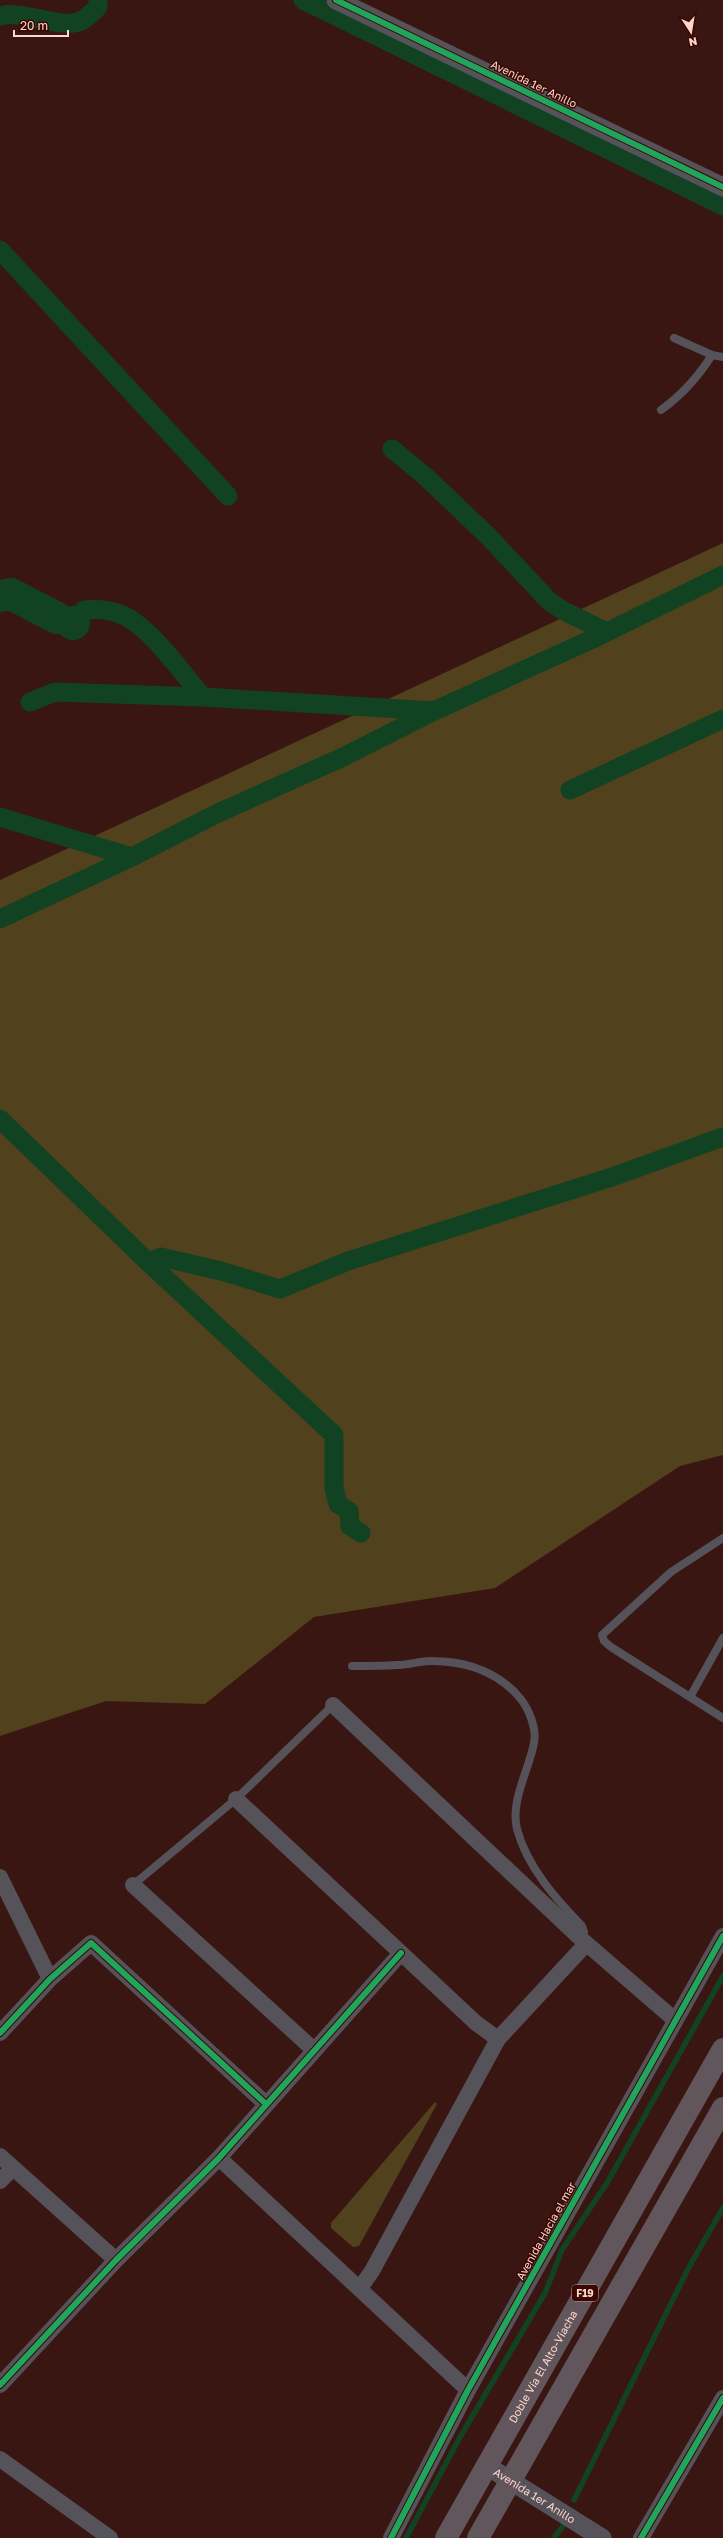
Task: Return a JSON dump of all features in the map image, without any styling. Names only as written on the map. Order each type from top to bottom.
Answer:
[{"type":"highway","name":"Doble Vía El Alto-Viacha","points":[[446,2538],[723,2049]]},
{"type":"highway","name":"F19","points":[[478,2538],[723,2108]]},
{"type":"street","name":"Avenida 1er Anillo","points":[[336,0],[723,186]]},
{"type":"street","points":[[333,1705],[583,1941],[675,2020]]},
{"type":"street","points":[[236,1799],[476,2023],[498,2039]]},
{"type":"street","points":[[0,1877],[50,1979]]},
{"type":"street","points":[[133,1885],[314,2050]]},
{"type":"street","name":"Avenida Hacia el mar","points":[[390,2538],[468,2390],[723,1936]]},
{"type":"street","points":[[360,2288],[376,2264],[498,2039],[583,1941]]},
{"type":"street","points":[[0,2033],[50,1979],[91,1943],[266,2104]]},
{"type":"street","points":[[0,2385],[116,2260],[218,2158],[401,1953]]},
{"type":"street","points":[[0,2156],[116,2260]]},
{"type":"street","points":[[218,2158],[360,2288],[468,2390]]},
{"type":"street","points":[[0,2182],[13,2168]]},
{"type":"street","points":[[641,2538],[723,2398]]},
{"type":"street","points":[[0,2459],[110,2538]]},
{"type":"street","name":"Avenida 1er Anillo","points":[[487,2466],[602,2538]]},
{"type":"lane","points":[[674,338],[712,355],[723,357]]},
{"type":"lane","points":[[661,410],[677,399],[700,374],[712,355]]},
{"type":"lane","points":[[723,1538],[671,1572],[602,1635],[604,1641],[611,1647],[723,1718]]},
{"type":"lane","points":[[690,1697],[723,1638]]},
{"type":"lane","points":[[352,1666],[399,1665],[429,1661],[459,1662],[493,1674],[518,1696],[526,1706],[532,1722],[535,1741],[516,1805],[517,1828],[526,1851],[542,1880],[582,1926],[584,1932],[583,1941]]},
{"type":"lane","points":[[133,1885],[236,1799],[333,1705]]},
{"type":"shaded area","points":[[723,543],[723,1455],[680,1466],[495,1588],[314,1617],[205,1704],[106,1701],[0,1736],[0,880]]},
{"type":"shaded area","points":[[73,606],[85,611],[90,623],[85,635],[73,640],[61,635],[56,623],[61,611]]},
{"type":"shaded area","points":[[435,2102],[437,2104],[359,2246],[353,2247],[331,2228],[331,2223]]},
{"type":"waterway","points":[[0,16],[19,15],[52,22],[73,23],[81,21],[92,13],[98,7],[98,0]]},
{"type":"waterway","points":[[303,0],[723,206]]},
{"type":"waterway","points":[[0,250],[228,496]]},
{"type":"waterway","points":[[392,449],[425,476],[489,537],[549,601],[562,610],[607,632]]},
{"type":"waterway","points":[[84,610],[106,610],[131,619],[153,639],[203,697],[434,711],[599,636],[723,575]]},
{"type":"waterway","points":[[0,596],[11,594],[57,618]]},
{"type":"waterway","points":[[30,702],[55,692],[203,697]]},
{"type":"waterway","points":[[0,919],[132,857],[216,814],[343,757],[434,711]]},
{"type":"waterway","points":[[570,790],[723,719]]},
{"type":"waterway","points":[[0,817],[132,857]]},
{"type":"waterway","points":[[0,1119],[148,1262],[334,1435],[334,1488],[338,1504],[349,1511],[350,1526],[361,1533]]},
{"type":"waterway","points":[[148,1262],[161,1257],[221,1271],[280,1289],[348,1261],[612,1177],[723,1137]]},
{"type":"waterway","points":[[406,2538],[459,2439],[545,2293],[562,2250],[607,2183],[723,1976]]},
{"type":"waterway","points":[[574,2500],[689,2267],[723,2208]]},
{"type":"waterway","points":[[554,2538],[566,2522]]},
{"type":"cycle path","points":[[336,0],[723,187]]},
{"type":"cycle path","points":[[391,2538],[468,2390],[723,1936]]},
{"type":"cycle path","points":[[0,2033],[50,1979],[91,1943],[266,2104]]},
{"type":"cycle path","points":[[0,2385],[116,2260],[219,2158],[401,1953]]},
{"type":"cycle path","points":[[641,2538],[723,2398]]}]
